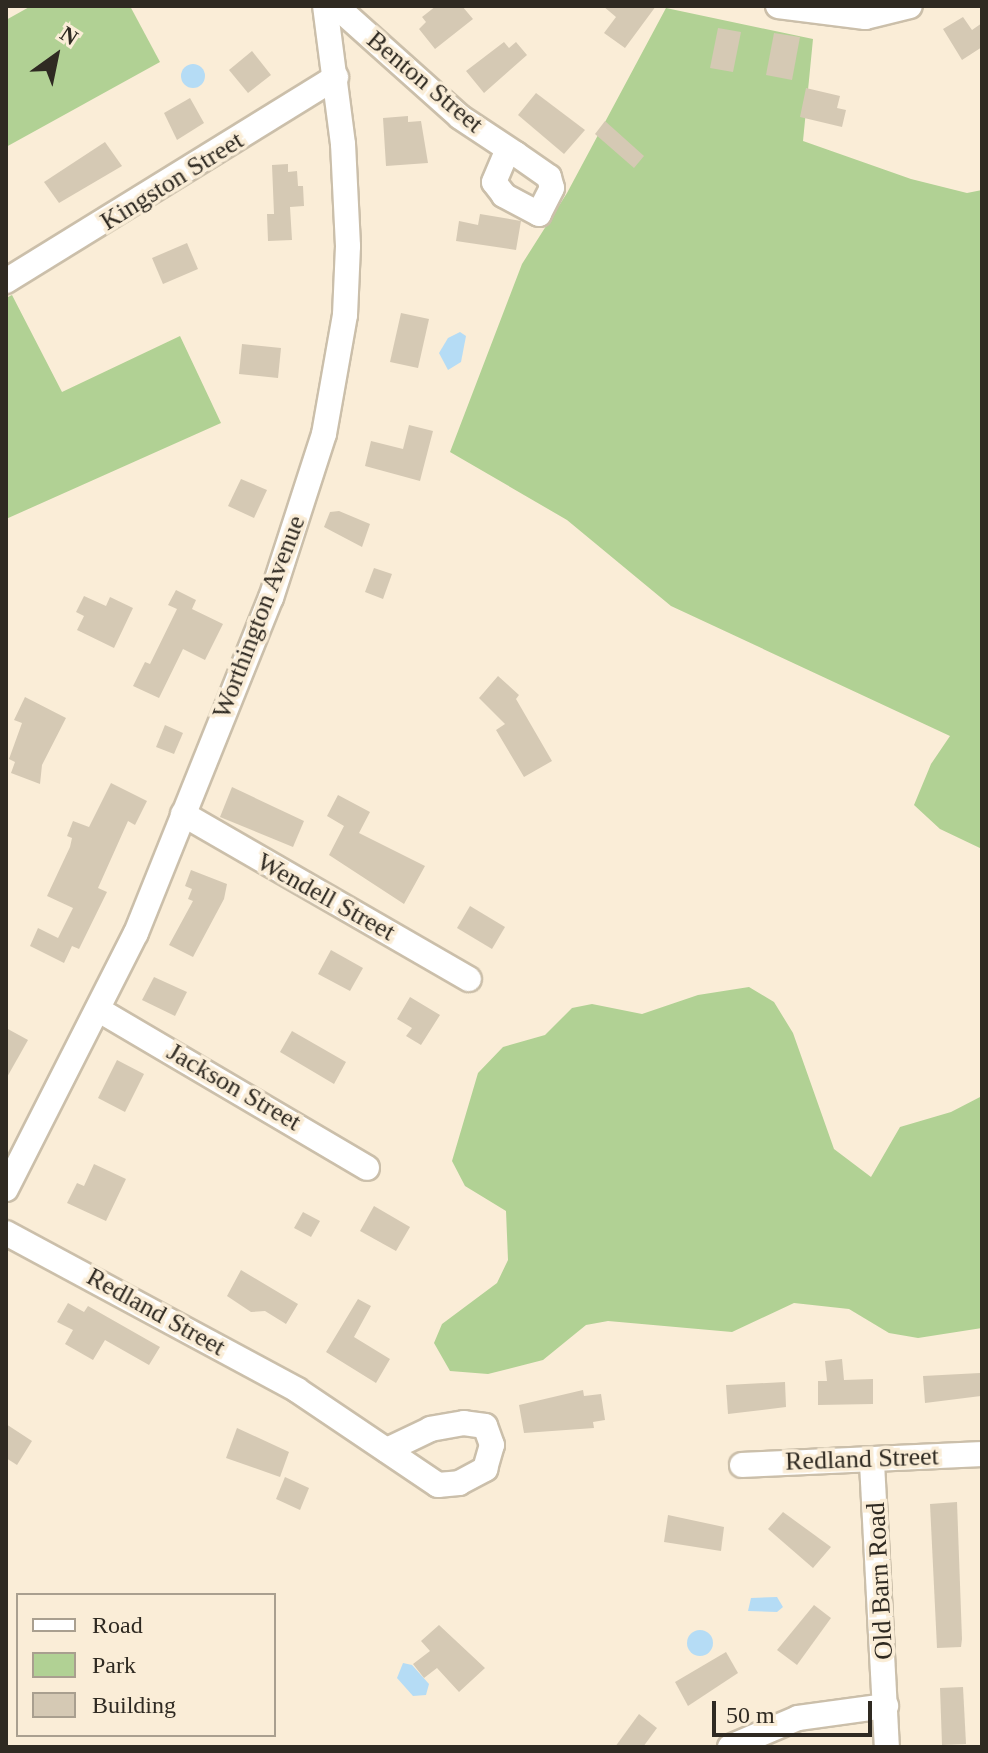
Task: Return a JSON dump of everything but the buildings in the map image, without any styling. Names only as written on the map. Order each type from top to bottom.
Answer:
[{"type":"street","name":"Worthington Avenue","points":[[6,1189],[99,1010],[183,814],[271,598],[331,407],[345,315],[348,257],[336,77],[325,6]]},
{"type":"street","name":"Benton Street","points":[[336,6],[460,117],[516,154]]},
{"type":"street","points":[[778,6],[865,17],[910,6]]},
{"type":"street","name":"Kingston Street","points":[[6,281],[336,77]]},
{"type":"street","name":"Wendell Street","points":[[183,814],[469,979]]},
{"type":"street","name":"Jackson Street","points":[[99,1010],[367,1168]]},
{"type":"street","name":"Redland Street","points":[[6,1233],[304,1394],[387,1450]]},
{"type":"street","name":"Redland Street","points":[[742,1465],[872,1463],[982,1454]]},
{"type":"street","name":"Old Barn Road","points":[[872,1463],[887,1747]]},
{"type":"street","points":[[730,1747],[798,1718],[886,1706]]},
{"type":"green space","points":[[31,6],[130,6],[160,62],[6,147],[6,20]]},
{"type":"green space","points":[[666,8],[813,39],[803,141],[911,179],[967,193],[982,190],[982,849],[940,829],[914,805],[931,764],[950,736],[671,606],[567,520],[450,452],[522,264],[567,193]]},
{"type":"green space","points":[[12,295],[62,392],[180,336],[221,423],[6,519],[6,298]]},
{"type":"green space","points":[[749,987],[774,1002],[793,1033],[834,1149],[871,1177],[900,1127],[951,1112],[982,1096],[982,1328],[918,1338],[889,1333],[849,1309],[794,1303],[732,1332],[608,1321],[586,1325],[543,1360],[488,1374],[450,1371],[434,1343],[442,1324],[497,1283],[508,1260],[506,1211],[465,1186],[452,1161],[478,1073],[503,1047],[545,1035],[572,1008],[592,1004],[642,1014],[698,995]]},
{"type":"water","points":[[193,64],[201,68],[205,76],[201,84],[193,88],[185,84],[181,76],[185,68]]},
{"type":"water","points":[[460,332],[466,336],[461,362],[448,370],[439,353],[448,338]]},
{"type":"water","points":[[777,1597],[783,1607],[777,1612],[748,1611],[751,1598]]},
{"type":"water","points":[[700,1630],[709,1634],[713,1643],[709,1652],[700,1656],[691,1652],[687,1643],[691,1634]]},
{"type":"water","points":[[403,1663],[412,1665],[429,1684],[426,1695],[413,1696],[397,1678]]}]
